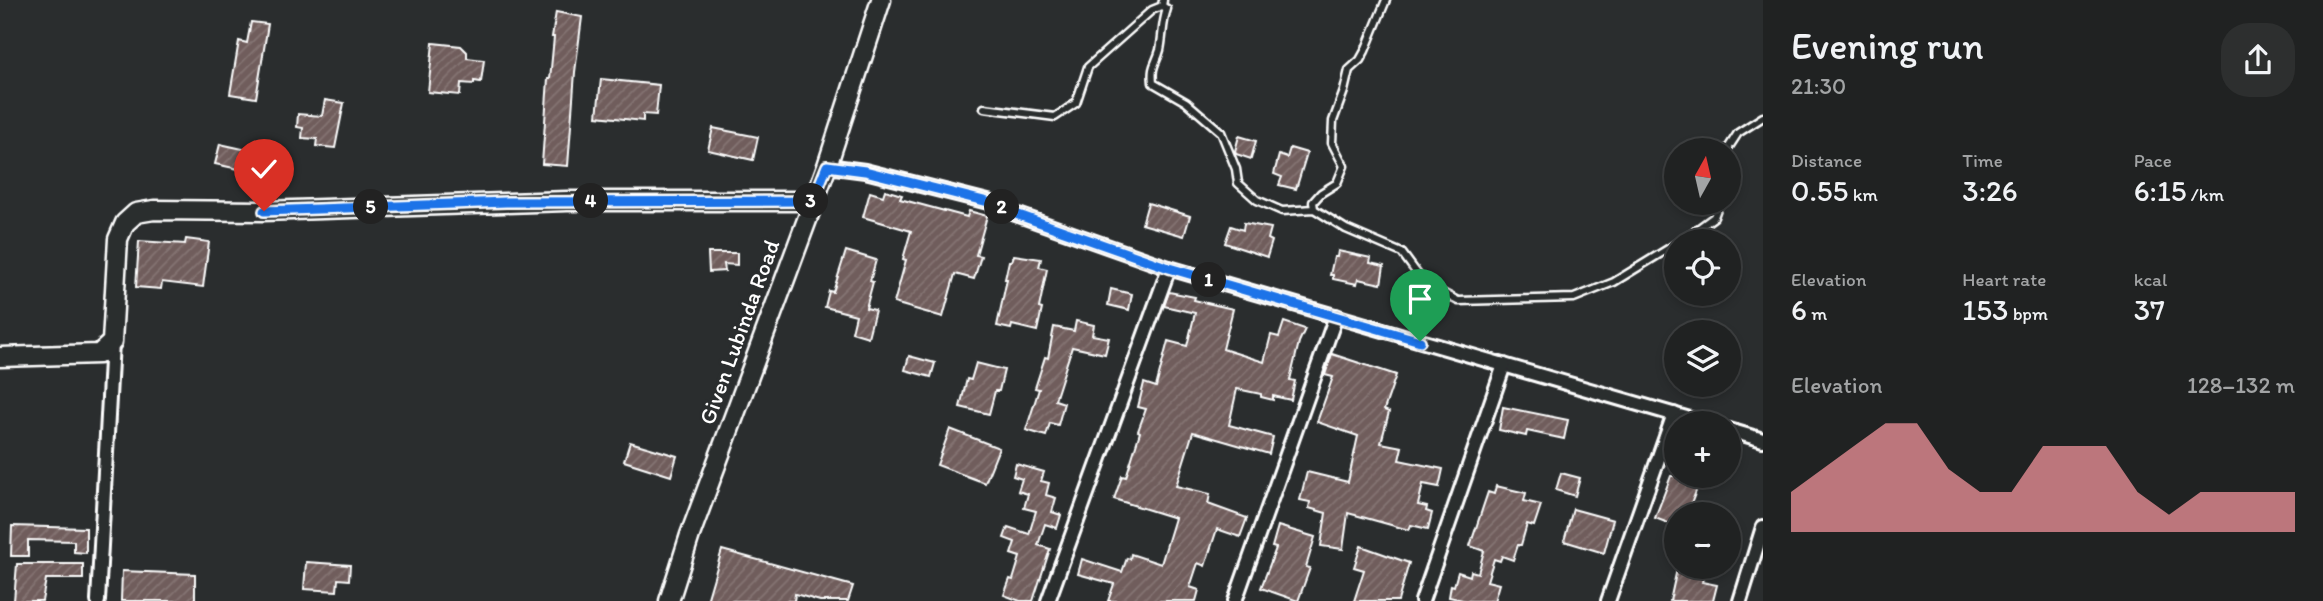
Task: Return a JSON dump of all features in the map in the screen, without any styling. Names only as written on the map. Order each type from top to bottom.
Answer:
[{"type":"street","name":"Given Lubinda Road","points":[[668,601],[827,166],[881,0]]},
{"type":"street","points":[[827,166],[865,171],[996,204],[1010,212],[1169,268],[1664,411]]},
{"type":"street","points":[[98,601],[107,354],[118,239],[125,223],[136,214],[154,210],[276,211],[567,201],[813,201]]},
{"type":"street","points":[[1048,601],[1169,268]]},
{"type":"street","points":[[1235,601],[1336,316]]},
{"type":"street","points":[[0,358],[107,354]]},
{"type":"street","points":[[1422,601],[1504,365]]},
{"type":"street","points":[[1741,434],[1763,440]]},
{"type":"street","points":[[1608,601],[1664,442]]},
{"type":"street","points":[[1740,601],[1763,527]]},
{"type":"lane","points":[[1314,209],[1313,202],[1337,183],[1343,166],[1332,143],[1335,113],[1349,70],[1365,51],[1386,0]]},
{"type":"lane","points":[[984,108],[1055,117],[1076,103],[1088,67],[1162,3],[1167,9],[1158,54],[1152,68],[1153,83],[1186,102],[1221,132],[1236,169],[1238,183],[1256,200],[1282,212],[1314,209],[1346,229],[1402,253],[1424,283],[1458,301],[1574,298],[1614,282],[1664,252]]},
{"type":"lane","points":[[1735,138],[1763,117]]},
{"type":"lane","points":[[1697,229],[1715,215]]},
{"type":"building","points":[[556,12],[582,17],[568,166],[542,164]]},
{"type":"building","points":[[251,22],[268,24],[256,98],[230,94],[239,41],[247,43]]},
{"type":"building","points":[[433,43],[461,46],[467,52],[467,58],[484,60],[481,82],[461,83],[460,95],[428,92]]},
{"type":"building","points":[[601,79],[659,85],[656,115],[643,114],[643,121],[597,116]]},
{"type":"building","points":[[325,100],[344,103],[335,148],[316,146],[317,139],[302,138],[303,128],[297,127],[298,114],[322,116]]},
{"type":"building","points":[[713,128],[758,137],[753,160],[708,150]]},
{"type":"building","points":[[1239,136],[1256,141],[1251,159],[1236,154]]},
{"type":"building","points":[[220,144],[252,151],[248,171],[215,164]]},
{"type":"building","points":[[1290,148],[1307,153],[1296,189],[1279,185],[1282,177],[1274,174],[1279,155],[1287,158]]},
{"type":"building","points":[[885,190],[902,195],[900,199],[967,217],[969,211],[987,216],[976,255],[981,256],[974,279],[955,274],[943,317],[894,303],[911,231],[863,217],[870,192],[883,196]]},
{"type":"building","points":[[1148,203],[1190,216],[1184,236],[1142,224]]},
{"type":"building","points":[[1244,223],[1271,228],[1268,239],[1272,241],[1267,257],[1225,243],[1231,226],[1243,230]]},
{"type":"building","points":[[186,239],[209,242],[203,287],[162,282],[161,289],[136,287],[139,241],[185,244]]},
{"type":"building","points":[[846,251],[876,260],[866,308],[875,310],[868,337],[852,332],[856,315],[825,307],[829,291],[833,292]]},
{"type":"building","points":[[1338,251],[1371,258],[1370,263],[1384,266],[1381,284],[1358,279],[1357,284],[1333,279],[1333,275],[1330,275]]},
{"type":"building","points":[[708,253],[737,253],[737,265],[724,264],[725,271],[709,272]]},
{"type":"building","points":[[1014,255],[1041,259],[1039,267],[1047,269],[1037,331],[1012,325],[1011,329],[997,326],[1009,261],[1012,261]]},
{"type":"building","points":[[1111,289],[1132,294],[1129,310],[1108,305]]},
{"type":"building","points":[[1169,292],[1233,309],[1223,349],[1264,362],[1271,335],[1279,337],[1284,322],[1305,329],[1290,380],[1295,381],[1291,400],[1273,396],[1273,400],[1261,397],[1261,394],[1237,389],[1229,425],[1273,437],[1269,454],[1193,432],[1176,486],[1210,494],[1208,504],[1247,518],[1240,537],[1217,529],[1205,566],[1198,563],[1190,587],[1199,590],[1196,601],[1108,601],[1114,584],[1078,574],[1082,559],[1122,572],[1131,554],[1161,564],[1175,518],[1114,499],[1122,476],[1126,477],[1146,409],[1138,407],[1144,383],[1156,387],[1168,341],[1187,346],[1195,313],[1164,306]]},
{"type":"building","points":[[1076,321],[1094,325],[1092,335],[1109,338],[1105,354],[1072,347],[1055,400],[1064,403],[1058,425],[1050,423],[1046,436],[1026,430],[1039,389],[1035,388],[1045,357],[1048,358],[1054,327],[1074,331]]},
{"type":"building","points":[[1332,354],[1396,375],[1384,410],[1389,412],[1381,443],[1402,447],[1399,460],[1443,469],[1439,487],[1423,484],[1418,505],[1427,507],[1426,511],[1432,513],[1428,529],[1411,525],[1409,530],[1348,513],[1343,549],[1321,546],[1326,513],[1309,508],[1310,502],[1300,500],[1307,472],[1348,482],[1358,436],[1317,422],[1333,377],[1325,375]]},
{"type":"building","points":[[909,356],[935,363],[931,377],[905,370]]},
{"type":"building","points":[[976,363],[1004,370],[989,414],[960,407],[967,379],[971,380]]},
{"type":"building","points":[[1503,407],[1568,420],[1564,439],[1527,431],[1526,436],[1499,430]]},
{"type":"building","points":[[950,429],[999,448],[985,483],[937,465]]},
{"type":"building","points":[[630,442],[677,456],[671,476],[624,461]]},
{"type":"building","points":[[1016,464],[1044,472],[1041,481],[1049,483],[1046,495],[1056,498],[1052,512],[1061,515],[1057,528],[1045,524],[1038,545],[1050,549],[1033,601],[1020,601],[1004,595],[1010,579],[1013,580],[1020,557],[1011,554],[1015,542],[1004,538],[1008,527],[1029,534],[1036,511],[1024,508],[1028,494],[1018,491],[1022,479],[1013,476]]},
{"type":"building","points":[[1561,473],[1580,478],[1575,496],[1556,490]]},
{"type":"building","points":[[1496,486],[1526,493],[1524,501],[1541,505],[1534,526],[1527,524],[1513,560],[1502,556],[1500,561],[1494,559],[1487,581],[1499,584],[1494,601],[1467,601],[1449,597],[1451,585],[1454,586],[1458,572],[1470,576],[1471,571],[1478,573],[1484,551],[1470,546],[1488,492],[1494,494]]},
{"type":"building","points":[[1666,488],[1697,488],[1692,502],[1664,502],[1664,521],[1655,518]]},
{"type":"building","points":[[1573,509],[1613,520],[1604,553],[1564,541]]},
{"type":"building","points":[[12,526],[86,528],[86,553],[74,552],[74,541],[28,540],[28,556],[11,556]]},
{"type":"building","points":[[1278,526],[1315,537],[1306,567],[1310,568],[1298,601],[1261,588],[1276,548],[1272,547]]},
{"type":"building","points":[[1361,546],[1409,563],[1398,601],[1354,601],[1364,570],[1354,567]]},
{"type":"building","points":[[722,550],[853,586],[848,601],[820,601],[795,594],[794,601],[707,601]]},
{"type":"building","points":[[306,562],[350,565],[349,580],[338,579],[337,591],[304,589]]},
{"type":"building","points":[[17,564],[83,564],[83,579],[46,579],[42,601],[14,601]]},
{"type":"building","points":[[122,571],[195,574],[195,601],[121,601]]},
{"type":"building","points":[[1675,579],[1703,579],[1702,582],[1717,585],[1713,601],[1670,601]]},
{"type":"route","points":[[264,211],[506,202],[813,201],[827,166],[865,171],[996,204],[1010,212],[1169,268],[1420,341]]}]
